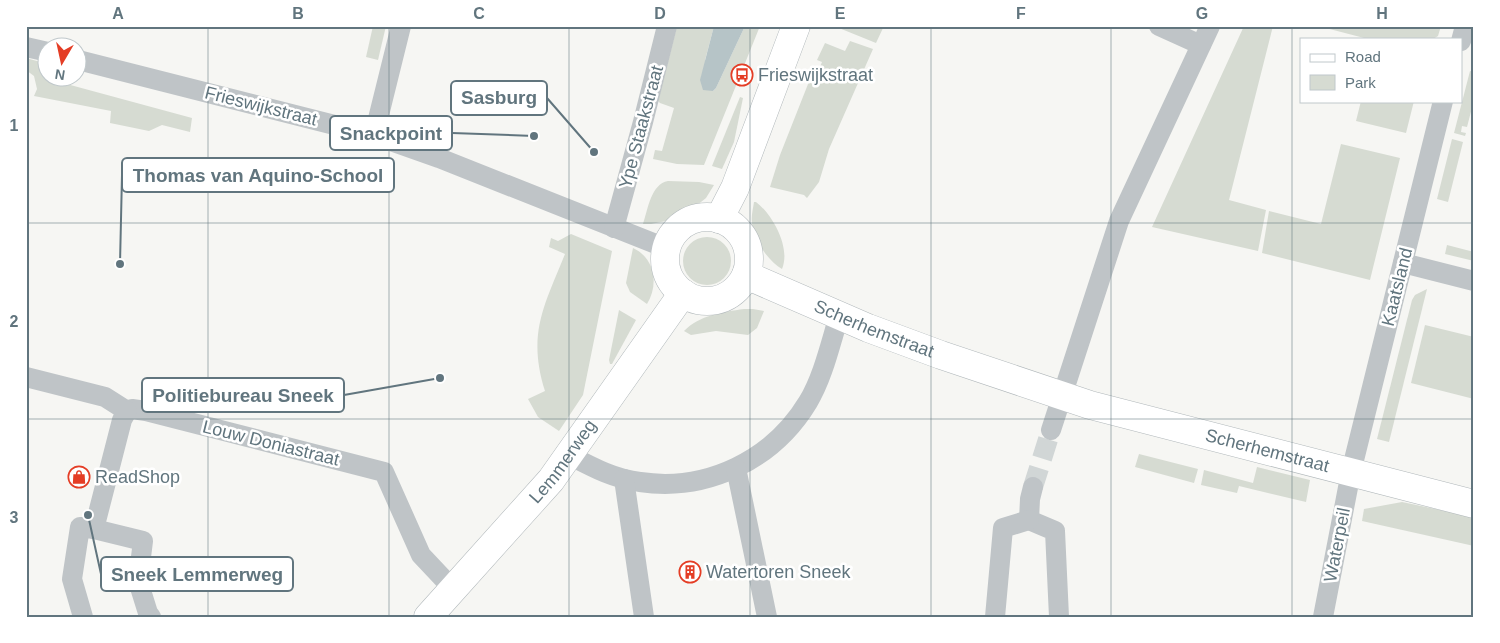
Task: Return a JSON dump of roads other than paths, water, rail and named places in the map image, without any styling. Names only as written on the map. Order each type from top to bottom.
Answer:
[{"type":"main road","points":[[719,219],[734,188],[796,26]]},
{"type":"main road","points":[[699,218],[719,219],[738,232],[745,242],[748,252],[746,275],[735,290],[719,300],[691,298],[675,287],[666,269],[666,248],[671,238],[684,224],[699,218]]},
{"type":"main road","name":"Scherhemstraat","points":[[746,275],[839,316],[941,355],[1061,396],[1474,504]]},
{"type":"main road","name":"Lemmerweg","points":[[428,617],[551,480],[683,293]]},
{"type":"street","points":[[374,135],[401,26]]},
{"type":"street","name":"Ype Staakstraat","points":[[614,228],[667,26]]},
{"type":"street","points":[[1158,26],[1201,45]]},
{"type":"street","points":[[1051,430],[1120,221],[1210,26]]},
{"type":"street","name":"Frieswijkstraat","points":[[88,63],[374,135],[440,158],[666,248]]},
{"type":"street","name":"Kaatsland","points":[[1351,472],[1443,102]]},
{"type":"street","points":[[1404,263],[1474,281]]},
{"type":"street","points":[[569,455],[597,469],[624,479],[654,484],[682,483],[707,479],[736,468],[772,445],[788,430],[799,415],[809,400],[821,372],[839,316]]},
{"type":"street","name":"Louw Doniastraat","points":[[26,377],[105,397],[127,411],[132,409],[146,411],[384,472],[421,555],[453,589]]},
{"type":"street","points":[[94,529],[122,420],[127,411]]},
{"type":"street","points":[[736,468],[767,617]]},
{"type":"street","name":"Waterpeil","points":[[1323,617],[1351,472]]},
{"type":"street","points":[[624,479],[644,617]]},
{"type":"street","points":[[1029,520],[1030,499],[1033,488]]},
{"type":"street","points":[[995,617],[1003,528],[1029,520],[1055,531],[1060,617]]},
{"type":"street","points":[[83,617],[72,579],[80,527],[143,541],[138,581],[151,617]]},
{"type":"tunnel","points":[[1033,487],[1051,430]]},
{"type":"place","name":"Frieswijkstraat","points":[[742,75]]},
{"type":"place","name":"Snackpoint","points":[[534,136]]},
{"type":"place","name":"Sasburg","points":[[594,152]]},
{"type":"place","name":"Thomas van Aquino-School","points":[[120,264]]},
{"type":"place","name":"Politiebureau Sneek","points":[[440,378]]},
{"type":"place","name":"ReadShop","points":[[79,477]]},
{"type":"place","name":"Sneek Lemmerweg","points":[[88,515]]},
{"type":"place","name":"Watertoren Sneek","points":[[690,572]]}]
